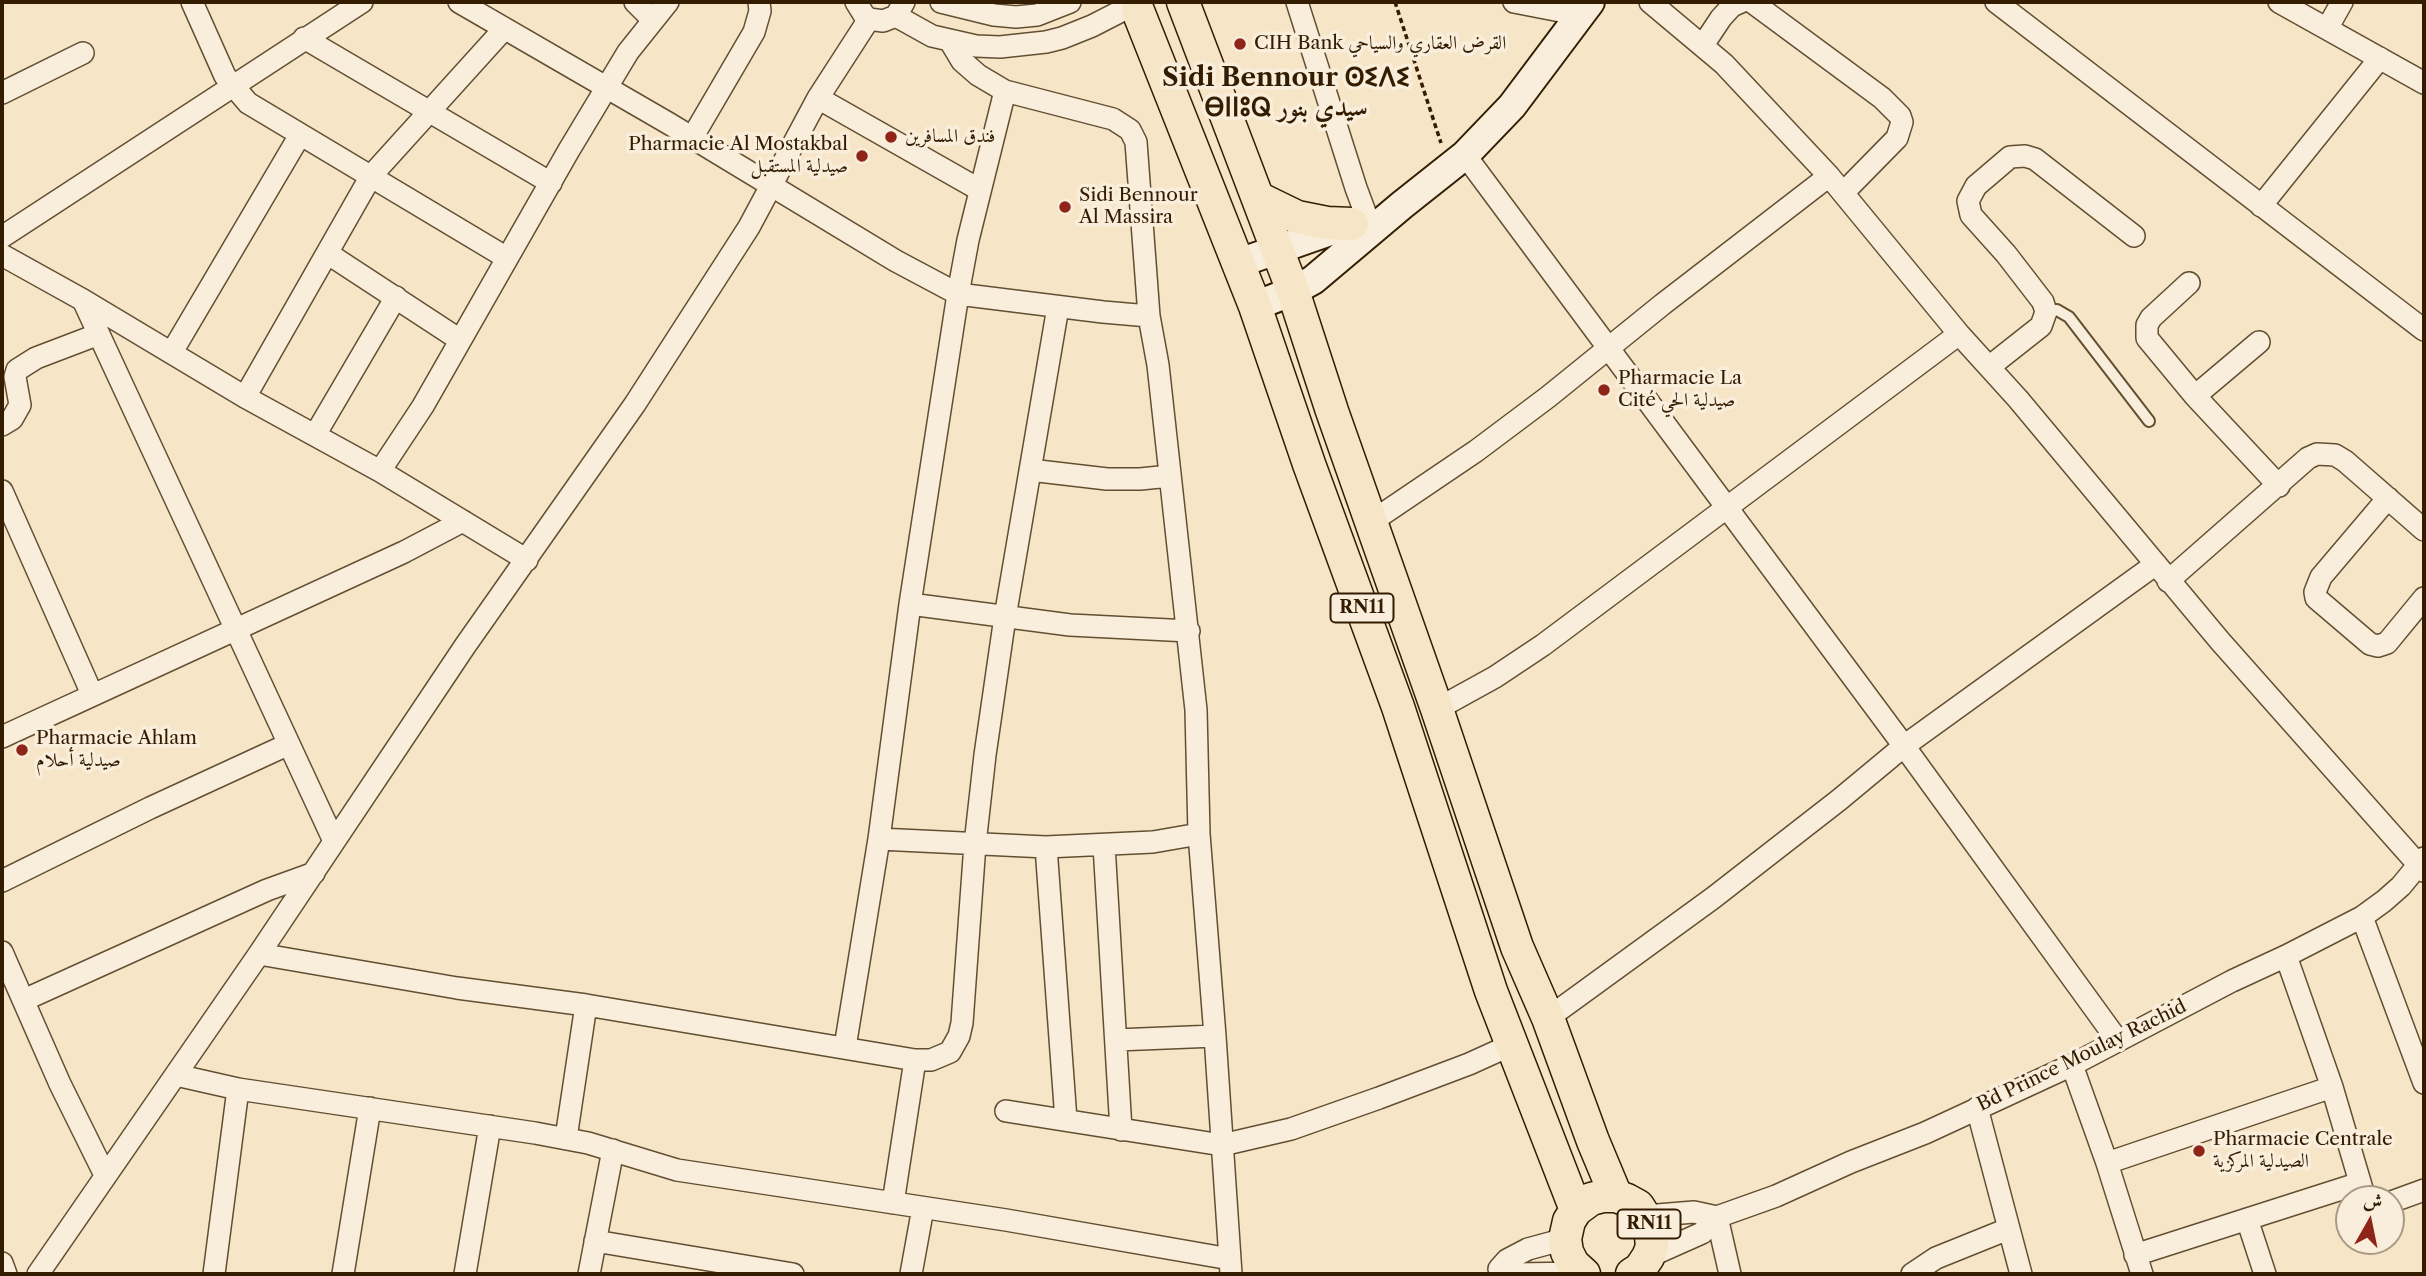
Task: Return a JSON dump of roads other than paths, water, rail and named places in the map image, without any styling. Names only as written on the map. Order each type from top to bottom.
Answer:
[{"type":"main road","points":[[1130,7],[1154,12],[1174,2]]},
{"type":"main road","name":"RN11","points":[[1183,2],[1279,251],[1513,936],[1548,1018],[1616,1196]]},
{"type":"main road","name":"RN11","points":[[1130,7],[1255,306],[1309,464],[1398,707],[1511,1045],[1570,1224],[1567,1252],[1573,1264],[1583,1274]]},
{"type":"main road","points":[[1239,263],[1363,224],[1402,205],[1457,162],[1512,106],[1585,9]]},
{"type":"main road","points":[[1258,198],[1297,217],[1327,223],[1363,224]]},
{"type":"main road","points":[[1255,306],[1293,291],[1329,268],[1363,224]]},
{"type":"main road","name":"RN11","points":[[1570,1224],[1591,1199],[1616,1196],[1637,1206],[1646,1216],[1652,1236],[1640,1269]]},
{"type":"street","points":[[192,2],[225,76],[248,103],[507,258]]},
{"type":"street","points":[[2,236],[362,2]]},
{"type":"street","points":[[458,2],[896,261],[958,293],[1149,316]]},
{"type":"street","points":[[635,2],[653,20]]},
{"type":"street","points":[[380,471],[423,406],[628,52],[668,2]]},
{"type":"street","points":[[692,138],[754,32],[760,11],[759,2]]},
{"type":"street","points":[[941,2],[982,13],[1016,17],[1037,15],[1070,2]]},
{"type":"street","points":[[1297,2],[1363,224]]},
{"type":"street","points":[[1514,2],[1585,9]]},
{"type":"street","points":[[1650,2],[1703,45],[1754,94],[1829,176],[1959,334],[2162,572],[2422,865]]},
{"type":"street","points":[[1703,45],[1721,18],[1732,6],[1741,2]]},
{"type":"street","points":[[1752,2],[1873,91],[1896,109],[1900,116],[1902,122],[1897,138],[1843,193]]},
{"type":"street","points":[[1996,2],[2424,330]]},
{"type":"street","points":[[2279,2],[2424,82]]},
{"type":"street","points":[[2328,27],[2342,2]]},
{"type":"street","points":[[38,1274],[680,336],[772,186],[863,10],[883,21],[900,9],[923,32],[950,41],[1000,47],[1046,42],[1091,26],[1130,7]]},
{"type":"street","points":[[245,397],[371,176],[503,29]]},
{"type":"street","points":[[304,38],[551,183]]},
{"type":"street","points":[[176,1075],[239,1089],[566,1138],[677,1170],[1006,1220],[1230,1266],[1199,834],[1196,710],[1158,365],[1149,316],[1136,142],[1130,130],[1113,119],[1005,91],[978,75],[962,61],[950,41]]},
{"type":"street","points":[[2,93],[83,53]]},
{"type":"street","points":[[2261,206],[2380,58]]},
{"type":"street","points":[[845,1047],[879,839],[910,604],[958,293],[1005,91]]},
{"type":"street","points":[[818,98],[980,190]]},
{"type":"street","points":[[172,352],[300,135]]},
{"type":"street","points":[[1989,367],[2041,326],[2046,312],[2043,302],[1971,215],[1969,208],[1970,194],[2004,161],[2018,155],[2035,159],[2134,236]]},
{"type":"street","points":[[1457,162],[1609,348],[1904,746],[2118,1041]]},
{"type":"street","points":[[1370,522],[1476,451],[1829,176]]},
{"type":"street","points":[[327,253],[460,340]]},
{"type":"street","points":[[2,256],[83,300],[245,397],[380,471],[527,560]]},
{"type":"street","points":[[2189,283],[2151,318],[2146,332],[2147,338],[2194,396],[2278,486]]},
{"type":"street","points":[[315,435],[396,297]]},
{"type":"street","points":[[83,300],[334,841]]},
{"type":"street","points":[[259,954],[915,1060],[942,1057],[955,1047],[962,1023],[975,844],[985,755],[1005,617],[1058,307]]},
{"type":"street","points":[[2,425],[12,419],[20,405],[16,370],[36,358],[99,334]]},
{"type":"street","points":[[1437,709],[1495,677],[1543,645],[1959,334]]},
{"type":"street","points":[[2194,396],[2259,342]]},
{"type":"street","points":[[1548,1018],[1713,898],[1904,746],[2162,572],[2278,486],[2308,458],[2327,453],[2335,455],[2424,530]]},
{"type":"street","points":[[1030,470],[1107,479],[1170,475]]},
{"type":"street","points":[[2,491],[92,694]]},
{"type":"street","points":[[2388,498],[2321,578],[2317,585],[2316,598],[2370,644],[2378,646],[2387,643],[2424,598]]},
{"type":"street","points":[[2,737],[404,552],[463,522]]},
{"type":"street","points":[[910,604],[1070,625],[1189,631]]},
{"type":"street","points":[[2,881],[150,808],[289,744]]},
{"type":"street","points":[[879,839],[1046,846],[1153,842],[1199,834]]},
{"type":"street","points":[[1104,845],[1121,1130]]},
{"type":"street","points":[[1046,846],[1066,1120]]},
{"type":"street","name":"Bd Prince Moulay Rachid","points":[[1640,1269],[1702,1233],[1717,1217],[1776,1196],[1851,1162],[1925,1133],[2072,1065],[2232,981],[2286,956],[2362,916],[2384,901],[2422,865]]},
{"type":"street","points":[[24,1000],[267,890],[314,873]]},
{"type":"street","points":[[2362,916],[2424,1083]]},
{"type":"street","points":[[2,952],[60,1084],[105,1175]]},
{"type":"street","points":[[2286,956],[2332,1087],[2360,1185]]},
{"type":"street","points":[[566,1138],[586,1005]]},
{"type":"street","points":[[1116,1040],[1215,1036]]},
{"type":"street","points":[[1006,1111],[1222,1146],[1291,1129],[1380,1098],[1511,1045]]},
{"type":"street","points":[[893,1203],[915,1060]]},
{"type":"street","points":[[2072,1065],[2107,1163],[2138,1264],[2247,1219],[2335,1198]]},
{"type":"street","points":[[2107,1163],[2332,1087]]},
{"type":"street","points":[[214,1274],[239,1089]]},
{"type":"street","points":[[344,1274],[370,1108]]},
{"type":"street","points":[[1977,1108],[2021,1274]]},
{"type":"street","points":[[465,1274],[490,1126]]},
{"type":"street","points":[[589,1274],[612,1150]]},
{"type":"street","points":[[2405,1197],[2424,1190]]},
{"type":"street","points":[[911,1274],[923,1208]]},
{"type":"street","name":"Bd Prince Moulay Rachid","points":[[1646,1216],[1695,1212],[1717,1217]]},
{"type":"street","points":[[1717,1217],[1730,1274]]},
{"type":"street","points":[[2247,1219],[2265,1274]]},
{"type":"street","points":[[1492,1272],[1507,1260],[1570,1224]]},
{"type":"street","points":[[1915,1274],[1948,1252],[2008,1229]]},
{"type":"street","points":[[595,1241],[793,1274]]},
{"type":"street","points":[[2,1263],[6,1274]]},
{"type":"street","points":[[1492,1272],[1583,1274]]},
{"type":"lane","points":[[2046,312],[2057,310],[2069,317],[2149,421]]},
{"type":"place","name":"CIH Bank القرض العقاري والسياحي","points":[[1240,44]]},
{"type":"place","name":"فندق المسافرين","points":[[891,137]]},
{"type":"place","name":"Pharmacie Al Mostakbal صيدلية المستقبل","points":[[862,156]]},
{"type":"place","name":"Sidi Bennour Al Massira","points":[[1065,207]]},
{"type":"place","name":"Pharmacie La Cité صيدلية الحي","points":[[1604,390]]},
{"type":"place","name":"Pharmacie Ahlam صيدلية أحلام","points":[[22,750]]},
{"type":"place","name":"Pharmacie Centrale الصيدلية المركزية","points":[[2199,1151]]},
{"type":"district","name":"Sidi Bennour ⵙⵉⴷⵉ ⴱⵏⵏⵓⵕ سيدي بنور","points":[[1286,93]]}]
